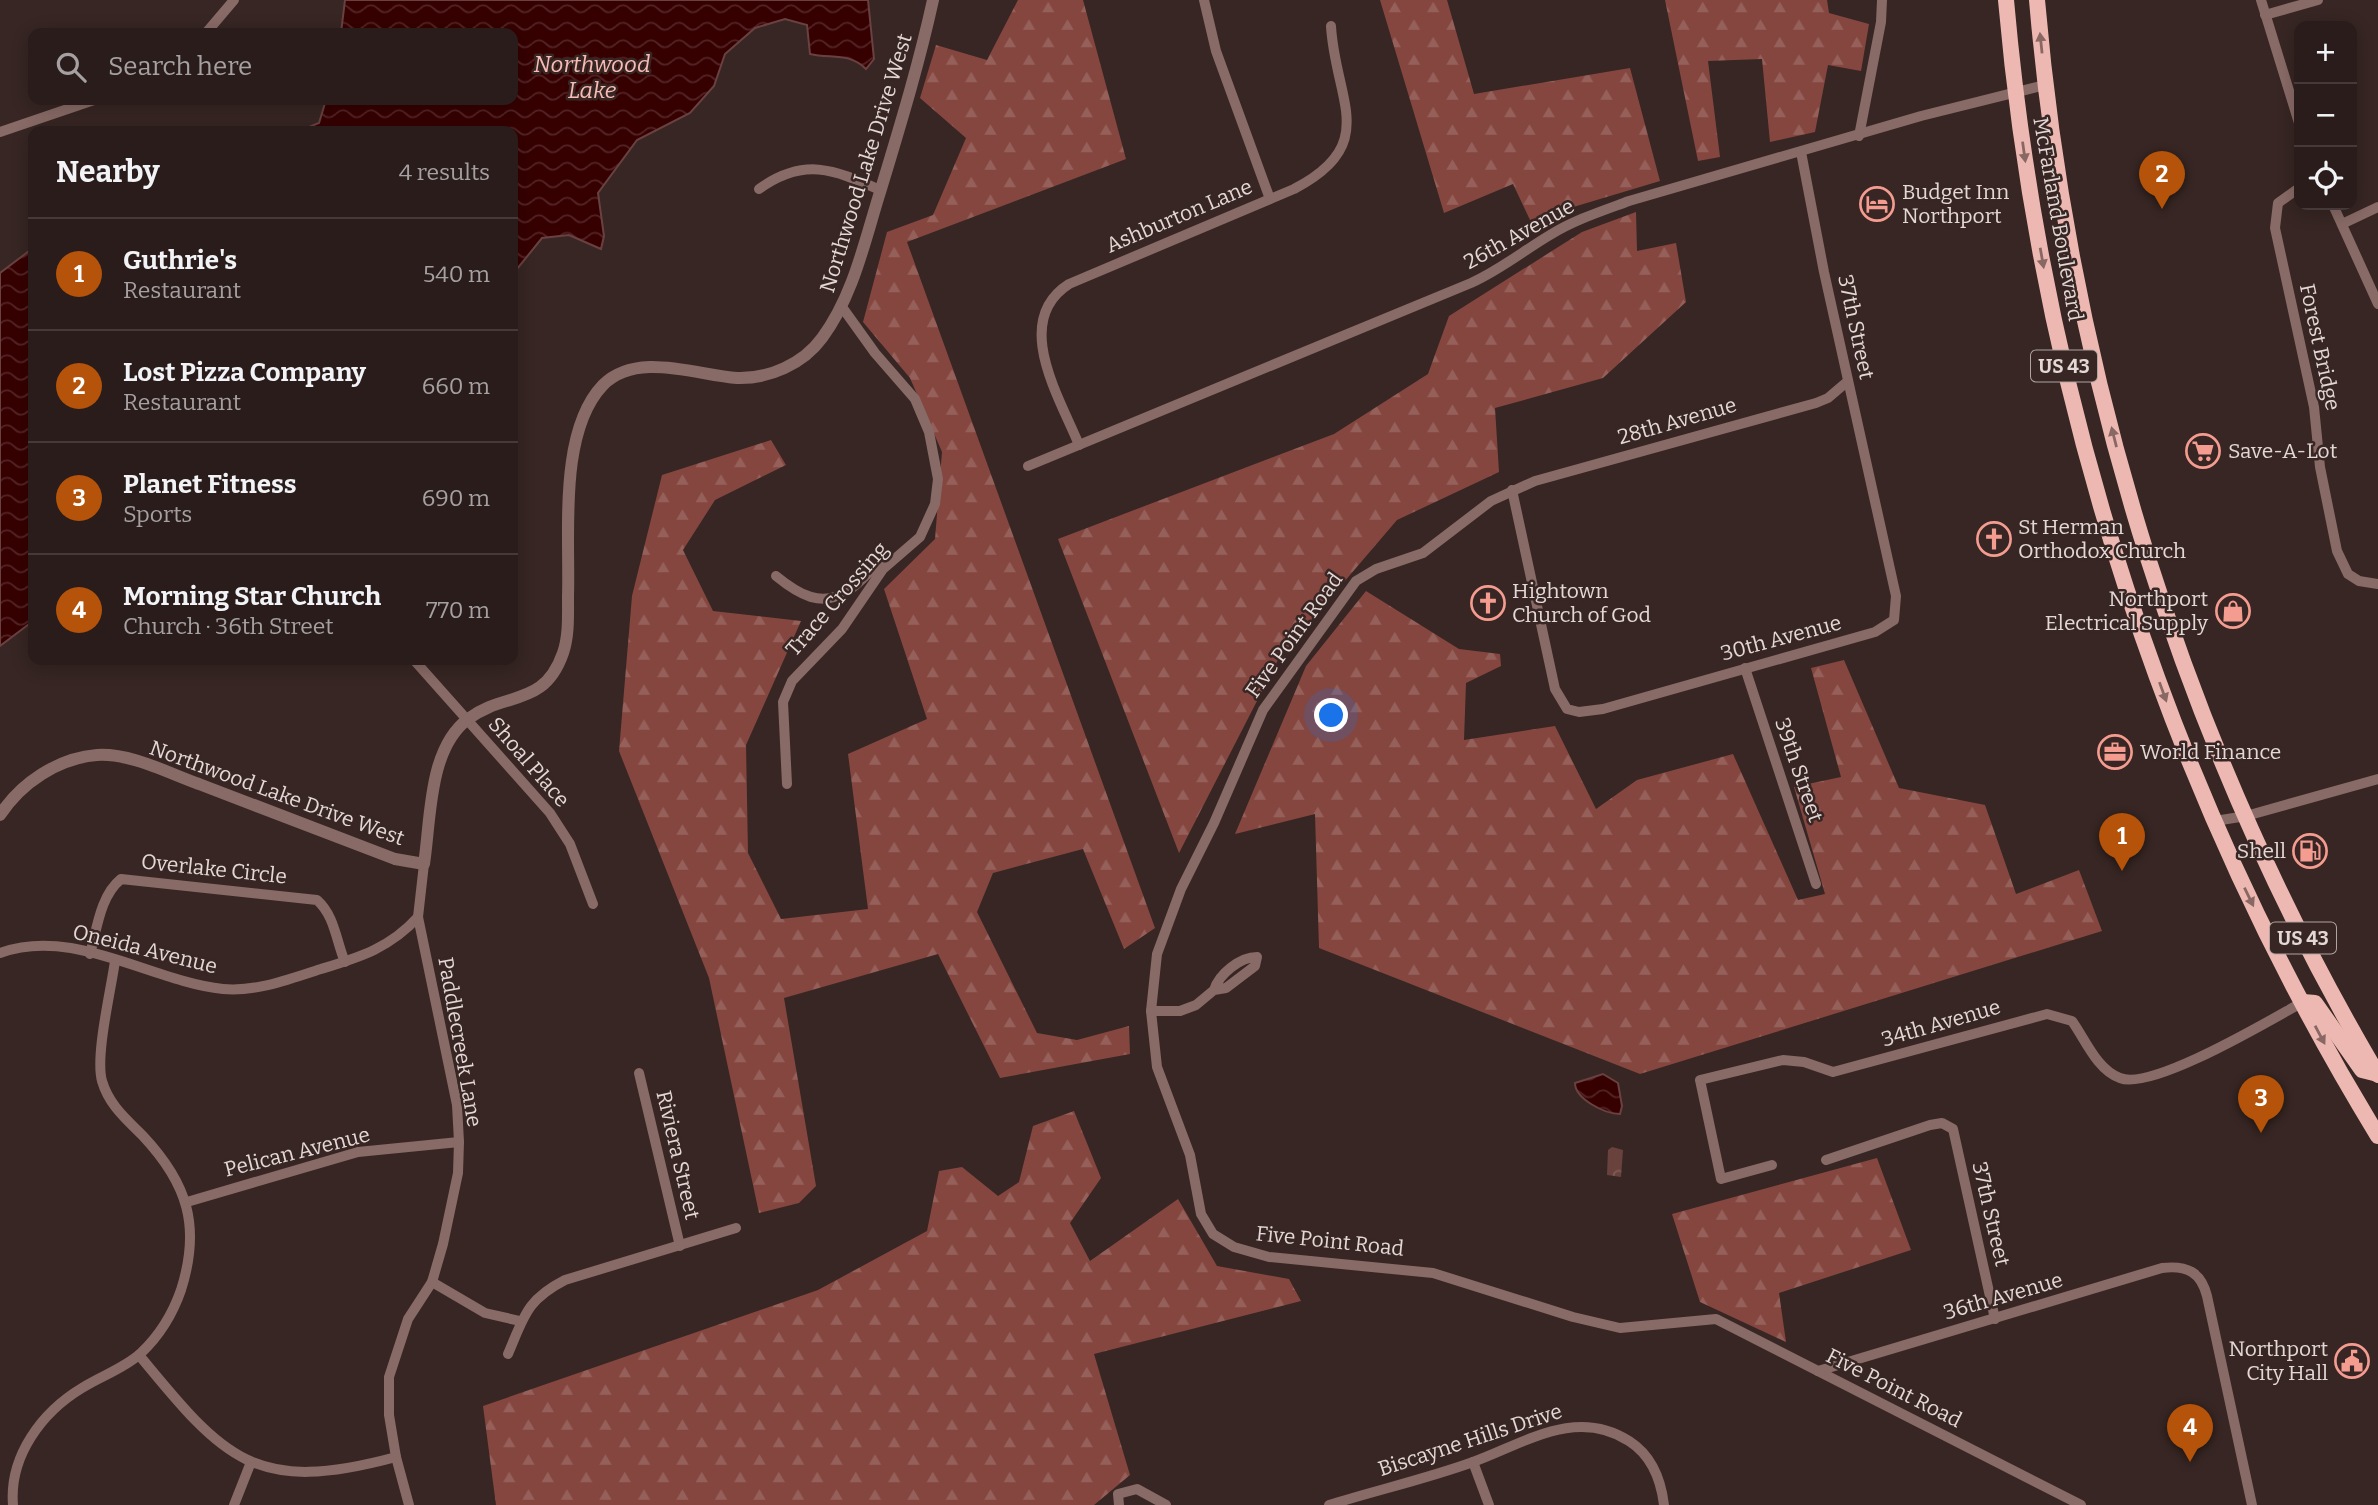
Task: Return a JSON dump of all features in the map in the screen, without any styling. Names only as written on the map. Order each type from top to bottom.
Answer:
[{"type":"highway","name":"McFarland Boulevard","points":[[2006,0],[2016,92],[2043,265],[2078,426],[2137,619],[2214,821],[2303,1002],[2378,1136]]},
{"type":"highway","name":"McFarland Boulevard","points":[[2038,0],[2045,85],[2083,309],[2123,471],[2182,655],[2246,816],[2310,952],[2378,1075]]},
{"type":"highway","points":[[2303,1002],[2315,1003],[2362,1070],[2378,1075]]},
{"type":"street","points":[[210,28],[234,0]]},
{"type":"street","name":"Northwood Lake Drive West","points":[[0,815],[13,799],[50,769],[72,760],[108,755],[166,772],[395,859],[424,864],[438,768],[447,746],[466,720],[481,711],[528,696],[555,672],[564,650],[573,459],[580,422],[590,399],[617,376],[641,368],[738,378],[774,372],[796,362],[814,347],[842,307],[918,69],[933,0]]},
{"type":"street","points":[[1204,0],[1228,86],[1270,199]]},
{"type":"street","points":[[1859,136],[1881,22],[1882,0]]},
{"type":"street","points":[[2261,0],[2294,107]]},
{"type":"street","points":[[2265,15],[2318,0]]},
{"type":"street","name":"Ashburton Lane","points":[[1079,445],[1041,346],[1045,310],[1059,290],[1270,199],[1325,172],[1333,163],[1343,142],[1347,117],[1331,26]]},
{"type":"street","name":"26th Avenue","points":[[1028,466],[1482,278],[1502,269],[1552,234],[1584,218],[1629,201],[1921,116],[2045,85]]},
{"type":"street","points":[[0,132],[79,105]]},
{"type":"street","name":"37th Street","points":[[1801,152],[1876,510]]},
{"type":"street","points":[[759,189],[777,176],[799,168],[833,173],[880,190]]},
{"type":"street","name":"Forest Bridge","points":[[2294,190],[2278,203],[2275,228],[2314,407],[2320,467],[2342,563],[2359,581],[2378,584]]},
{"type":"street","points":[[2342,224],[2378,207]]},
{"type":"street","points":[[2335,210],[2378,304]]},
{"type":"street","name":"Trace Crossing","points":[[787,784],[783,702],[792,681],[841,631],[875,578],[928,527],[938,479],[935,455],[915,399],[875,353],[842,307]]},
{"type":"street","name":"28th Avenue","points":[[1512,490],[1570,471],[1816,403],[1828,398],[1848,381]]},
{"type":"street","name":"30th Avenue","points":[[1512,490],[1555,688],[1567,709],[1579,712],[1603,709],[1875,632],[1894,620],[1896,596],[1876,510]]},
{"type":"street","name":"Five Point Road","points":[[1512,490],[1491,501],[1423,553],[1376,569],[1356,581],[1275,689],[1257,721],[1214,823],[1181,889],[1157,954],[1151,1011],[1157,1067],[1190,1155],[1201,1214],[1213,1234],[1223,1242],[1269,1257],[1433,1273],[1597,1324],[1620,1328],[1716,1319],[2078,1503]]},
{"type":"street","points":[[776,576],[804,596],[820,600],[849,590],[870,570],[892,560]]},
{"type":"street","name":"Shoal Place","points":[[418,665],[550,813],[570,844],[593,904]]},
{"type":"street","name":"39th Street","points":[[1745,668],[1816,884]]},
{"type":"street","points":[[2214,821],[2246,816],[2378,779]]},
{"type":"street","name":"Paddlecreek Lane","points":[[409,1505],[396,1457],[389,1415],[388,1377],[408,1320],[432,1282],[458,1173],[459,1142],[457,1105],[418,917],[424,864]]},
{"type":"street","name":"Overlake Circle","points":[[90,954],[106,898],[111,887],[121,879],[317,900],[326,908],[331,919],[345,962]]},
{"type":"street","name":"Oneida Avenue","points":[[0,953],[23,946],[47,945],[198,984],[234,989],[271,985],[345,962],[399,938],[418,917]]},
{"type":"street","points":[[399,938],[422,942]]},
{"type":"street","points":[[1151,1011],[1188,1008],[1214,990],[1226,988],[1255,966],[1260,956],[1249,957],[1218,978],[1214,990]]},
{"type":"street","points":[[13,1505],[13,1485],[19,1462],[43,1420],[80,1389],[139,1355],[163,1325],[180,1292],[190,1244],[187,1202],[176,1178],[154,1148],[119,1113],[102,1080],[102,1055],[115,961]]},
{"type":"street","points":[[1233,968],[1239,978]]},
{"type":"street","name":"34th Avenue","points":[[1772,1166],[1721,1179],[1700,1080],[1783,1060],[1804,1062],[1833,1072],[2047,1014],[2072,1021],[2108,1072],[2133,1081],[2180,1066],[2303,1002]]},
{"type":"street","name":"Riviera Street","points":[[639,1073],[680,1246]]},
{"type":"street","name":"37th Street","points":[[1826,1160],[1942,1123],[1953,1129],[1994,1319]]},
{"type":"street","name":"Pelican Avenue","points":[[187,1202],[358,1153],[459,1142]]},
{"type":"street","points":[[508,1354],[520,1321],[543,1291],[565,1280],[736,1228]]},
{"type":"street","name":"36th Avenue","points":[[1818,1371],[2162,1268],[2186,1268],[2198,1275],[2207,1296],[2252,1505]]},
{"type":"street","points":[[432,1282],[485,1313],[520,1321]]},
{"type":"street","points":[[139,1355],[204,1432],[251,1462],[271,1469],[306,1474],[351,1469],[396,1457]]},
{"type":"street","name":"Biscayne Hills Drive","points":[[1329,1505],[1473,1462],[1531,1437],[1566,1427],[1591,1426],[1614,1432],[1642,1454],[1656,1473],[1664,1505]]},
{"type":"street","points":[[234,1505],[251,1462]]},
{"type":"street","points":[[1473,1462],[1489,1505]]},
{"type":"street","points":[[1119,1505],[1118,1494],[1138,1489],[1166,1505]]},
{"type":"street","points":[[2061,1505],[2078,1503]]},
{"type":"green space","points":[[1018,0],[1083,0],[1126,159],[907,242],[1155,928],[1124,949],[1083,849],[993,873],[977,912],[1037,1033],[1077,1040],[1129,1026],[1130,1054],[1000,1078],[938,954],[784,998],[816,1186],[799,1203],[759,1213],[709,978],[619,751],[632,596],[662,475],[771,440],[786,465],[715,500],[683,550],[713,611],[801,621],[746,745],[748,853],[781,919],[868,909],[848,754],[927,719],[884,589],[935,539],[942,452],[910,378],[863,322],[887,232],[933,215],[966,138],[920,98],[936,45],[987,60]]},
{"type":"green space","points":[[1380,0],[1447,0],[1474,94],[1630,68],[1660,181],[1530,220],[1513,184],[1444,213]]},
{"type":"green space","points":[[1665,0],[1827,0],[1829,13],[1869,24],[1861,71],[1828,65],[1815,132],[1770,142],[1762,59],[1708,61],[1720,157],[1698,161]]},
{"type":"green space","points":[[1636,212],[1637,251],[1676,243],[1686,302],[1603,378],[1495,408],[1499,472],[1397,520],[1279,658],[1179,853],[1058,539],[1334,434],[1428,374],[1449,316],[1582,232]]},
{"type":"green space","points":[[1366,591],[1459,649],[1500,654],[1501,666],[1466,683],[1464,740],[1555,726],[1596,809],[1637,780],[1733,754],[1798,900],[1825,894],[1794,787],[1841,777],[1811,668],[1844,660],[1899,788],[1985,805],[2016,894],[2079,870],[2102,931],[1640,1074],[1319,948],[1315,814],[1235,834],[1306,666]]},
{"type":"green space","points":[[1074,1111],[1101,1178],[1070,1223],[1090,1261],[1178,1199],[1217,1266],[1289,1279],[1301,1301],[1094,1354],[1130,1475],[1094,1505],[496,1505],[483,1406],[818,1290],[927,1231],[939,1171],[962,1167],[998,1196],[1019,1182],[1033,1126]]},
{"type":"green space","points":[[1612,1147],[1623,1150],[1621,1177],[1607,1175],[1608,1150]]},
{"type":"green space","points":[[1877,1158],[1911,1250],[1779,1293],[1786,1342],[1700,1302],[1672,1214]]},
{"type":"water","name":"Northwood Lake","points":[[345,0],[868,0],[874,59],[866,69],[846,58],[810,54],[807,25],[785,19],[755,28],[725,54],[714,86],[690,113],[637,140],[598,193],[604,236],[601,249],[569,235],[542,238],[518,268],[518,126],[312,126],[319,123],[324,105],[518,105],[518,28],[342,28]]},
{"type":"water","points":[[28,252],[28,625],[0,646],[0,273]]},
{"type":"water","points":[[1603,1074],[1618,1083],[1622,1106],[1620,1114],[1592,1104],[1576,1089],[1575,1083]]},
{"type":"place","name":"Budget Inn Northport","points":[[1877,204]]},
{"type":"place","name":"Lost Pizza Company","points":[[2162,209]]},
{"type":"place","name":"Save-A-Lot","points":[[2203,451]]},
{"type":"place","name":"St Herman Orthodox Church","points":[[1994,539]]},
{"type":"place","name":"Hightown Church of God","points":[[1488,603]]},
{"type":"place","name":"Northport Electrical Supply","points":[[2233,611]]},
{"type":"place","name":"World Finance","points":[[2115,752]]},
{"type":"place","name":"Shell","points":[[2310,851]]},
{"type":"place","name":"Guthrie's","points":[[2122,871]]},
{"type":"place","name":"Planet Fitness","points":[[2261,1133]]},
{"type":"place","name":"Northport City Hall","points":[[2352,1361]]},
{"type":"place","name":"Morning Star Church","points":[[2190,1462]]}]
